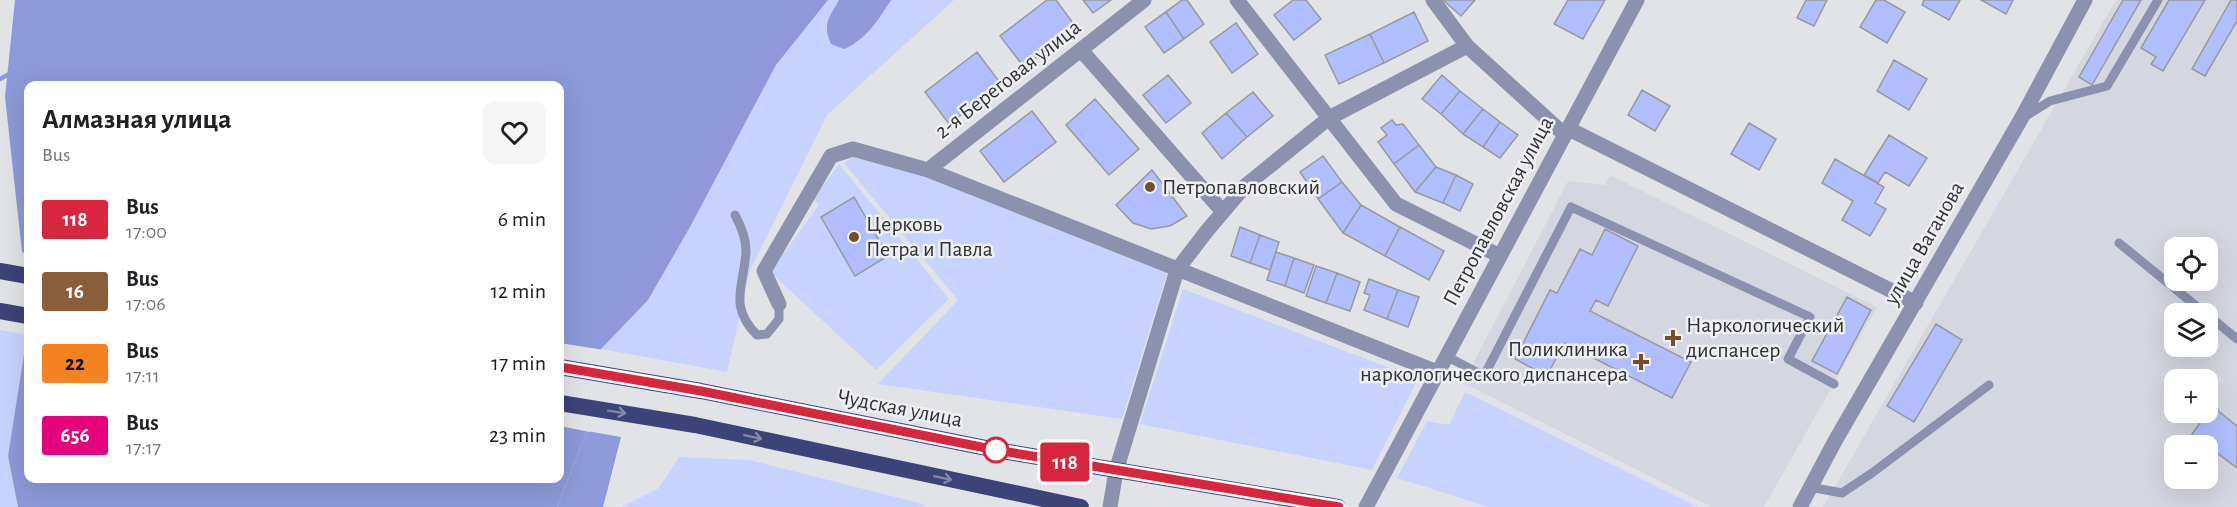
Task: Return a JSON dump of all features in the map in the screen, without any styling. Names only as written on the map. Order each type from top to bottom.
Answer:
[{"type":"highway","points":[[0,271],[24,275]]},
{"type":"highway","points":[[0,311],[24,315]]},
{"type":"highway","name":"Чудская улица","points":[[564,368],[701,391],[996,450],[1338,507]]},
{"type":"highway","points":[[564,404],[695,425],[1082,507]]},
{"type":"street","name":"2-я Береговая улица","points":[[928,170],[1144,0]]},
{"type":"street","points":[[1237,0],[1396,204],[1500,256]]},
{"type":"street","points":[[1433,0],[1467,46],[1567,132],[1916,303]]},
{"type":"street","name":"Петропавловская улица","points":[[1366,507],[1637,0]]},
{"type":"street","name":"улица Ваганова","points":[[1800,507],[1835,441],[2021,119],[2085,0]]},
{"type":"street","points":[[1110,507],[1116,471],[1177,270],[1245,186],[1329,118],[1467,46]]},
{"type":"street","points":[[1081,50],[1223,212]]},
{"type":"street","points":[[779,304],[764,271],[831,156],[853,149],[928,170],[1437,372]]},
{"type":"lane","points":[[2021,119],[2050,101],[2107,86],[2158,0]]},
{"type":"lane","points":[[1446,356],[1484,376],[1571,207],[1810,317],[1788,359],[1834,384]]},
{"type":"lane","points":[[735,215],[742,230],[746,250],[739,303],[742,316],[757,335],[767,334],[779,319],[779,304]]},
{"type":"lane","points":[[2119,243],[2193,303]]},
{"type":"lane","points":[[2218,323],[2237,339]]},
{"type":"lane","points":[[1810,487],[1842,492],[1872,473],[1989,385]]},
{"type":"shaded area","points":[[15,0],[828,0],[776,65],[690,227],[648,300],[601,349],[587,431],[557,507],[18,507],[8,456],[24,354],[24,483],[564,483],[564,81],[24,81],[24,285],[5,97]]},
{"type":"shaded area","points":[[828,0],[954,0],[827,115],[750,270],[727,372],[601,349],[648,300],[690,227],[776,65]]},
{"type":"shaded area","points":[[839,0],[891,0],[865,35],[844,49],[831,44],[827,31],[828,21]]},
{"type":"shaded area","points":[[2116,0],[2237,0],[2237,507],[1823,507]]},
{"type":"shaded area","points":[[862,152],[1168,270],[1122,419],[878,384],[958,300],[844,163]]},
{"type":"shaded area","points":[[839,164],[949,299],[876,370],[770,272],[819,205],[813,199]]},
{"type":"shaded area","name":"Наркологический диспансер","points":[[1610,175],[1877,307],[1764,507],[1712,507],[1463,383],[1568,181],[1604,185]]},
{"type":"shaded area","points":[[1183,289],[1418,379],[1372,470],[1140,424]]},
{"type":"shaded area","points":[[0,330],[24,334],[24,354],[8,456],[18,507],[0,507]]},
{"type":"shaded area","points":[[1465,392],[1698,507],[1489,507],[1397,478],[1427,421],[1449,425]]},
{"type":"shaded area","points":[[587,431],[621,437],[603,507],[557,507]]},
{"type":"shaded area","points":[[679,457],[749,460],[927,505],[918,507],[621,507],[659,488]]},
{"type":"pier","points":[[19,252],[24,253],[24,334]]},
{"type":"pier","points":[[564,344],[604,350],[590,432],[564,427]]},
{"type":"building","points":[[1047,0],[1056,0],[1076,27],[1024,67],[1000,36]]},
{"type":"building","points":[[1083,0],[1111,0],[1093,13]]},
{"type":"building","points":[[1182,0],[1187,0],[1204,24],[1164,53],[1145,27]]},
{"type":"building","points":[[1182,0],[1187,0],[1204,24],[1184,39],[1166,12]]},
{"type":"building","points":[[1293,0],[1306,0],[1321,19],[1294,40],[1274,15]]},
{"type":"building","points":[[1443,0],[1475,0],[1461,16]]},
{"type":"building","points":[[1568,0],[1605,0],[1583,39],[1554,24]]},
{"type":"building","points":[[1806,0],[1827,0],[1814,26],[1797,18]]},
{"type":"building","points":[[1876,0],[1884,0],[1905,12],[1887,43],[1860,27]]},
{"type":"building","points":[[1924,0],[1960,0],[1949,20],[1922,5]]},
{"type":"building","points":[[1981,0],[2013,0],[2006,14]]},
{"type":"building","points":[[2123,0],[2141,0],[2092,85],[2079,77]]},
{"type":"building","points":[[2169,0],[2205,0],[2163,71],[2151,64],[2156,57],[2141,48]]},
{"type":"building","points":[[2231,0],[2237,0],[2237,21],[2205,76],[2192,69]]},
{"type":"building","points":[[1166,12],[1184,39],[1164,53],[1145,27]]},
{"type":"building","points":[[1414,12],[1428,41],[1384,63],[1370,34]]},
{"type":"building","points":[[1236,23],[1258,54],[1232,73],[1210,42]]},
{"type":"building","points":[[1370,34],[1384,63],[1339,84],[1325,55]]},
{"type":"building","points":[[977,52],[1001,84],[949,124],[925,92]]},
{"type":"building","points":[[1894,60],[1927,79],[1909,110],[1877,91]]},
{"type":"building","points":[[1168,75],[1191,103],[1166,123],[1143,95]]},
{"type":"building","points":[[1442,75],[1460,91],[1441,114],[1422,99]]},
{"type":"building","points":[[1642,90],[1670,106],[1655,131],[1628,115]]},
{"type":"building","points":[[1460,91],[1483,109],[1463,134],[1441,114]]},
{"type":"building","points":[[1253,92],[1273,116],[1247,137],[1226,113]]},
{"type":"building","points":[[1095,99],[1139,149],[1109,175],[1066,125]]},
{"type":"building","points":[[1483,109],[1500,122],[1483,147],[1463,134]]},
{"type":"building","points":[[1032,111],[1056,142],[1004,182],[980,151]]},
{"type":"building","points":[[1226,113],[1247,137],[1222,159],[1202,133]]},
{"type":"building","points":[[1392,120],[1396,125],[1403,124],[1419,145],[1394,164],[1378,142],[1387,135],[1381,128]]},
{"type":"building","points":[[1500,122],[1518,135],[1500,158],[1483,147]]},
{"type":"building","points":[[1749,123],[1776,139],[1759,170],[1731,154]]},
{"type":"building","points":[[1889,135],[1927,158],[1909,186],[1885,172],[1878,183],[1864,175]]},
{"type":"building","points":[[1419,145],[1436,167],[1415,192],[1394,164]]},
{"type":"building","points":[[1323,156],[1342,182],[1318,199],[1300,172]]},
{"type":"building","points":[[1835,159],[1884,187],[1875,203],[1886,209],[1870,236],[1842,220],[1853,201],[1822,183]]},
{"type":"building","points":[[1436,167],[1456,175],[1443,203],[1415,192]]},
{"type":"building","name":"Петропавловский","points":[[1152,170],[1187,216],[1170,226],[1151,229],[1133,223],[1116,205]]},
{"type":"building","points":[[1456,175],[1473,184],[1460,211],[1443,203]]},
{"type":"building","points":[[1342,182],[1361,205],[1343,233],[1318,199]]},
{"type":"building","name":"Церковь Петра и Павла","points":[[854,197],[888,256],[855,276],[821,217]]},
{"type":"building","points":[[1361,205],[1400,227],[1385,256],[1343,233]]},
{"type":"building","points":[[1240,227],[1260,235],[1250,263],[1231,256]]},
{"type":"building","points":[[1400,227],[1444,251],[1429,280],[1385,256]]},
{"type":"building","points":[[1605,229],[1638,246],[1608,306],[1596,300],[1590,311],[1691,362],[1672,398],[1564,343],[1547,376],[1515,359],[1550,290],[1557,293],[1580,249],[1592,255]]},
{"type":"building","points":[[1260,235],[1279,242],[1270,270],[1250,263]]},
{"type":"building","points":[[1276,252],[1294,258],[1285,286],[1267,280]]},
{"type":"building","points":[[1294,258],[1314,265],[1304,293],[1285,286]]},
{"type":"building","points":[[1316,266],[1337,273],[1326,303],[1306,296]]},
{"type":"building","points":[[1337,273],[1360,282],[1350,311],[1326,303]]},
{"type":"building","points":[[1369,279],[1398,290],[1387,319],[1364,310],[1370,295],[1364,293]]},
{"type":"building","points":[[1398,290],[1419,297],[1408,327],[1387,319]]},
{"type":"building","points":[[1847,297],[1871,310],[1837,374],[1812,361]]},
{"type":"building","points":[[1936,324],[1962,340],[1914,422],[1887,406]]},
{"type":"building","points":[[2218,411],[2237,426],[2237,468],[2218,454],[2218,435],[2192,434],[2200,423],[2218,423]]},
{"type":"waterway","points":[[0,79],[11,73]]},
{"type":"bus line","name":"118","points":[[564,368],[701,391],[996,450],[1339,507]]},
{"type":"place","name":"Петропавловский","points":[[1150,187]]},
{"type":"place","name":"Церковь Петра и Павла","points":[[854,237]]},
{"type":"place","name":"Наркологический диспансер","points":[[1673,338]]},
{"type":"place","name":"Поликлиника наркологического диспансера","points":[[1641,362]]}]
